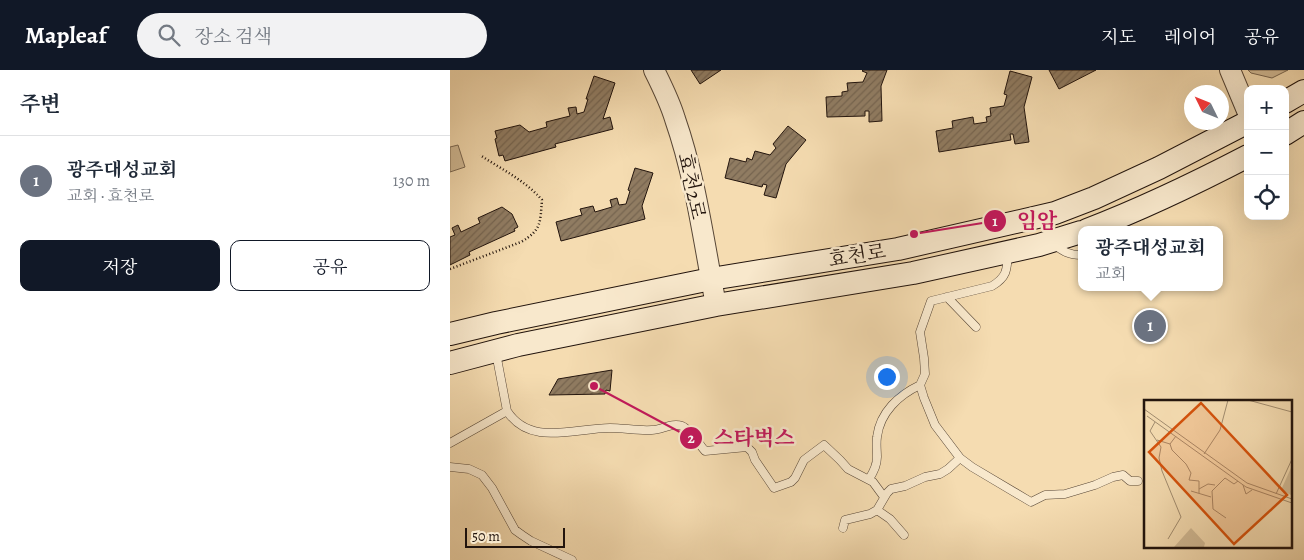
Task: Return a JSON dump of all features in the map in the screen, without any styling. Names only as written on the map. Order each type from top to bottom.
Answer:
[{"type":"main road","points":[[1289,99],[1304,90]]},
{"type":"main road","points":[[1289,131],[1304,122]]},
{"type":"main road","name":"효천로","points":[[450,334],[711,279],[898,249],[1056,213],[1159,168],[1244,124]]},
{"type":"main road","points":[[1113,224],[1244,158]]},
{"type":"main road","name":"효천로","points":[[450,363],[518,345],[716,305],[912,273],[1049,242],[1078,233]]},
{"type":"street","name":"효천2로","points":[[654,70],[670,105],[682,139],[716,305]]},
{"type":"street","points":[[1230,70],[1244,103]]},
{"type":"lane","points":[[1049,242],[1067,253],[1078,255]]},
{"type":"lane","points":[[869,479],[878,460],[877,437],[886,412],[894,402],[920,385],[925,374],[920,332],[931,301],[992,286],[1000,281],[1005,275],[1008,266],[1008,251]]},
{"type":"lane","points":[[947,297],[976,327]]},
{"type":"lane","points":[[496,351],[507,411],[513,420],[529,430],[546,433],[611,428],[647,431],[679,425],[685,427],[705,451],[747,447],[774,488],[791,482],[804,460],[824,445],[848,469],[869,479],[884,497]]},
{"type":"lane","points":[[920,385],[935,425],[960,458],[1031,502],[1045,495],[1064,494],[1122,475],[1130,481],[1138,481]]},
{"type":"lane","points":[[450,443],[507,411]]},
{"type":"lane","points":[[843,528],[845,520],[870,514],[878,510],[886,492],[891,489],[905,486],[925,477],[940,474],[960,458]]},
{"type":"lane","points":[[450,468],[469,470],[482,475],[492,488],[515,530],[530,541],[572,560]]},
{"type":"lane","points":[[878,510],[890,519],[904,536]]},
{"type":"path","points":[[450,269],[521,242],[537,230],[542,200],[537,193],[480,155]]},
{"type":"shaded area","points":[[1248,70],[1288,70],[1272,78],[1251,73]]},
{"type":"shaded area","points":[[458,145],[465,167],[450,172],[450,147]]},
{"type":"building","points":[[691,70],[721,70],[700,84]]},
{"type":"building","points":[[863,70],[887,70],[881,86],[882,121],[869,122],[869,111],[865,111],[865,116],[827,117],[826,97],[842,96],[842,92],[848,91],[847,83],[863,82],[867,73]]},
{"type":"building","points":[[1049,70],[1096,70],[1059,89]]},
{"type":"building","points":[[1010,71],[1032,77],[1024,107],[1029,142],[1015,144],[1013,134],[1010,134],[1011,140],[939,152],[936,131],[953,128],[952,121],[973,117],[974,124],[987,122],[986,117],[991,116],[990,108],[1004,106],[1007,95],[1004,94]]},
{"type":"building","points":[[594,76],[615,83],[603,119],[610,117],[613,129],[555,144],[556,147],[505,161],[503,155],[499,156],[495,131],[520,125],[529,132],[547,127],[546,122],[570,116],[568,108],[576,107],[577,114],[584,112],[588,99],[586,99]]},
{"type":"building","points":[[788,126],[806,140],[786,164],[776,198],[764,195],[767,185],[763,184],[762,187],[725,178],[730,158],[746,162],[747,158],[752,160],[755,151],[770,155],[776,148],[773,144]]},
{"type":"building","points":[[635,168],[653,173],[642,206],[645,219],[561,241],[556,222],[582,215],[580,209],[593,206],[595,212],[612,207],[610,200],[617,198],[619,205],[626,204]]},
{"type":"building","points":[[502,207],[512,214],[518,227],[514,229],[515,231],[469,252],[470,255],[450,265],[450,237],[455,235],[452,228],[458,225],[461,232],[480,223],[478,218]]},
{"type":"building","points":[[612,370],[610,391],[606,390],[605,394],[549,395],[558,379]]},
{"type":"place","name":"임암","points":[[914,234]]},
{"type":"place","name":"광주대성교회","points":[[1150,326]]},
{"type":"place","name":"스타벅스","points":[[594,386]]}]
